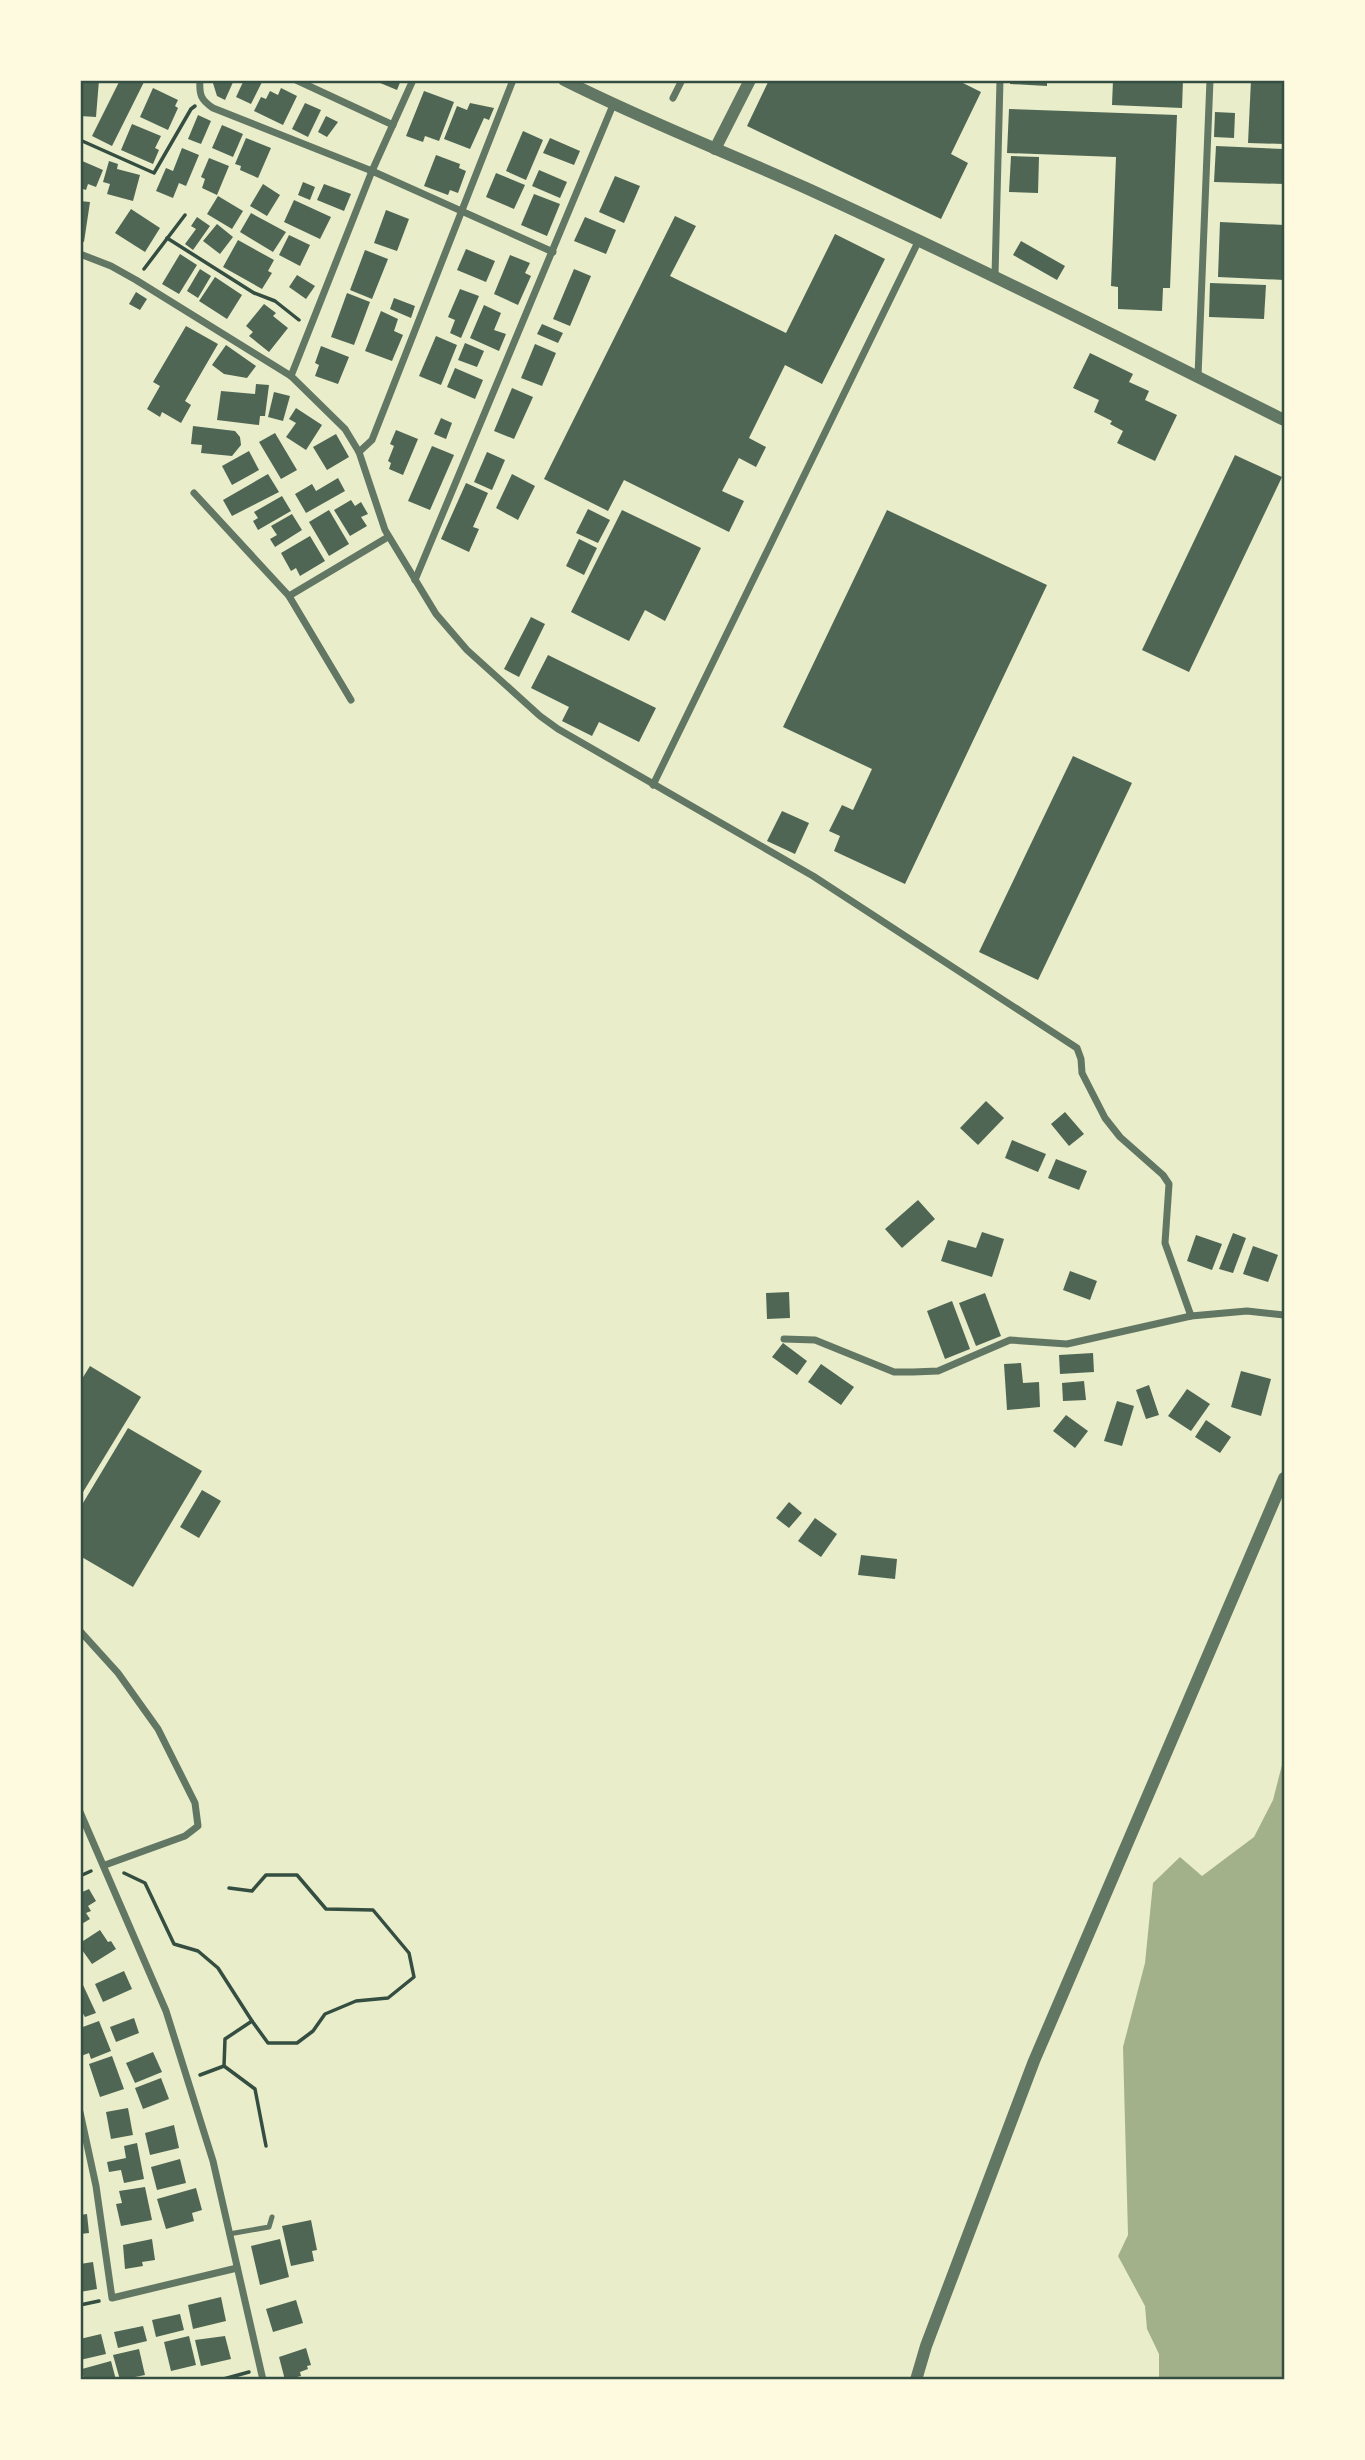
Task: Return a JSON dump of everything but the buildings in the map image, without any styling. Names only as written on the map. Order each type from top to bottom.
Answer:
[{"type":"street","points":[[200,80],[199,93],[202,101],[213,108],[372,171],[553,252]]},
{"type":"street","points":[[296,80],[393,125]]},
{"type":"street","points":[[291,376],[372,171],[413,80]]},
{"type":"street","points":[[359,452],[372,440],[513,80]]},
{"type":"street","points":[[564,80],[613,105],[919,240],[1284,420]]},
{"type":"street","points":[[673,98],[682,80]]},
{"type":"street","points":[[715,149],[750,80]]},
{"type":"street","points":[[995,276],[1000,80]]},
{"type":"street","points":[[1198,376],[1210,80]]},
{"type":"street","points":[[415,580],[613,105]]},
{"type":"street","points":[[653,785],[919,240]]},
{"type":"street","points":[[80,254],[111,266],[136,280],[291,376],[345,429],[359,452],[388,537],[436,614],[456,638],[540,716],[653,785],[813,876],[1077,1048],[1082,1073],[1105,1118],[1120,1137],[1163,1175],[1169,1184],[1165,1243],[1191,1316]]},
{"type":"street","points":[[194,493],[289,597],[351,700]]},
{"type":"street","points":[[289,597],[388,537]]},
{"type":"street","points":[[784,1339],[815,1340],[894,1372],[939,1371],[1010,1340],[1067,1344],[1191,1316],[1248,1311],[1284,1315]]},
{"type":"street","points":[[916,2379],[926,2346],[1034,2061],[1284,1478]]},
{"type":"street","points":[[80,1631],[118,1673],[158,1729],[195,1803],[198,1826],[185,1836],[105,1865]]},
{"type":"street","points":[[80,1812],[166,2011],[213,2161],[263,2379]]},
{"type":"street","points":[[80,2112],[96,2186],[112,2298],[237,2268]]},
{"type":"lane","points":[[229,2234],[269,2227],[272,2217]]},
{"type":"path","points":[[80,140],[154,173],[191,109],[202,101]]},
{"type":"path","points":[[136,280],[185,215]]},
{"type":"path","points":[[167,238],[254,293],[275,301],[309,328]]},
{"type":"path","points":[[105,1865],[145,1883],[174,1944],[198,1951],[218,1968],[268,2043],[297,2043],[313,2031],[325,2014],[356,2001],[388,1998],[414,1977],[409,1953],[373,1910],[326,1909],[297,1875],[266,1875],[252,1891],[229,1888]]},
{"type":"path","points":[[224,2066],[225,2039],[252,2021]]},
{"type":"path","points":[[188,2080],[224,2066]]},
{"type":"path","points":[[224,2066],[255,2089],[267,2146]]},
{"type":"path","points":[[80,2305],[112,2298]]},
{"type":"path","points":[[220,2379],[261,2369]]},
{"type":"shaded area","points":[[1284,1757],[1284,2379],[1159,2379],[1159,2354],[1147,2329],[1145,2306],[1118,2256],[1128,2235],[1123,2047],[1145,1963],[1153,1883],[1180,1857],[1202,1876],[1254,1837],[1273,1800]]}]
